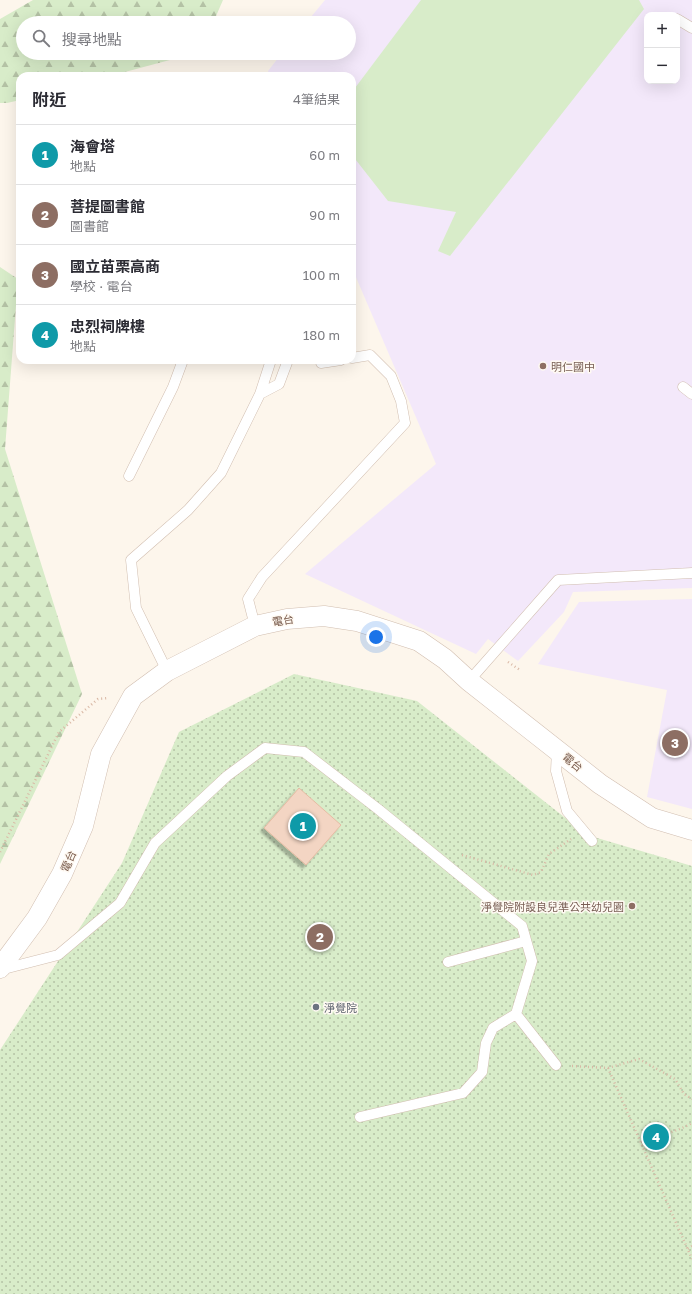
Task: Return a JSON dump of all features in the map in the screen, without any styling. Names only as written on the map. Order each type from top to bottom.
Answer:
[{"type":"street","name":"電台","points":[[0,969],[37,918],[62,874],[84,826],[101,754],[133,696],[167,671],[255,626],[286,618],[324,616],[357,621],[419,641],[445,660],[469,681],[600,784],[652,818],[692,830]]},
{"type":"lane","points":[[680,21],[692,28]]},
{"type":"lane","points":[[255,626],[248,599],[262,577],[405,423],[401,401],[391,376],[370,355],[356,357]]},
{"type":"lane","points":[[129,476],[172,387],[181,364]]},
{"type":"lane","points":[[167,671],[136,608],[131,560],[188,510],[221,473],[260,394],[270,364]]},
{"type":"lane","points":[[260,394],[279,384],[286,364]]},
{"type":"lane","points":[[683,387],[692,394]]},
{"type":"lane","points":[[469,681],[558,580],[692,573]]},
{"type":"lane","points":[[0,969],[58,955],[120,903],[155,843],[227,776],[265,748],[304,752],[378,809],[522,926],[532,961],[516,1014],[494,1028],[486,1043],[482,1072],[463,1093],[360,1117]]},
{"type":"lane","points":[[557,750],[556,771],[567,811],[592,841]]},
{"type":"lane","points":[[448,962],[526,941]]},
{"type":"lane","points":[[516,1014],[556,1065]]},
{"type":"path","points":[[0,852],[59,732],[98,699],[133,696]]},
{"type":"path","points":[[441,861],[450,852],[533,875],[541,872],[549,854],[571,839],[579,824]]},
{"type":"path","points":[[556,1065],[608,1068],[639,1059],[675,1079],[684,1094],[692,1099]]},
{"type":"path","points":[[608,1068],[692,1259]]},
{"type":"path","points":[[641,1142],[680,1130],[692,1122]]},
{"type":"path","points":[[688,1249],[692,1246]]},
{"type":"shaded area","name":"明仁國中","points":[[325,0],[692,0],[692,588],[573,592],[564,612],[518,661],[488,639],[476,654],[305,574],[436,464],[356,277],[356,72],[268,72],[277,60],[356,60],[356,16],[312,16]]},
{"type":"shaded area","points":[[692,599],[692,809],[647,797],[667,690],[538,664],[579,602]]},
{"type":"green space","points":[[33,0],[223,0],[216,16],[16,16],[16,60],[170,60],[125,72],[16,72],[16,101],[7,103],[0,103],[0,19]]},
{"type":"green space","points":[[421,0],[639,0],[644,9],[450,256],[438,251],[456,212],[388,201],[356,160],[356,87]]},
{"type":"green space","points":[[0,267],[16,278],[16,305],[5,449],[82,694],[0,864]]},
{"type":"green space","points":[[294,674],[417,701],[587,835],[692,866],[692,1294],[0,1294],[0,1050],[122,863],[179,732]]},
{"type":"building","points":[[299,788],[341,825],[306,865],[264,828]]},
{"type":"building","points":[[654,1128],[661,1144],[658,1145],[651,1130]]},
{"type":"place","name":"明仁國中","points":[[543,366]]},
{"type":"place","name":"國立苗栗高商","points":[[675,743]]},
{"type":"place","name":"海會塔","points":[[303,826]]},
{"type":"place","name":"淨覺院附設良兒準公共幼兒園","points":[[632,906]]},
{"type":"place","name":"菩提圖書館","points":[[320,937]]},
{"type":"place","name":"淨覺院","points":[[316,1007]]},
{"type":"place","name":"忠烈祠牌樓","points":[[656,1137]]}]
